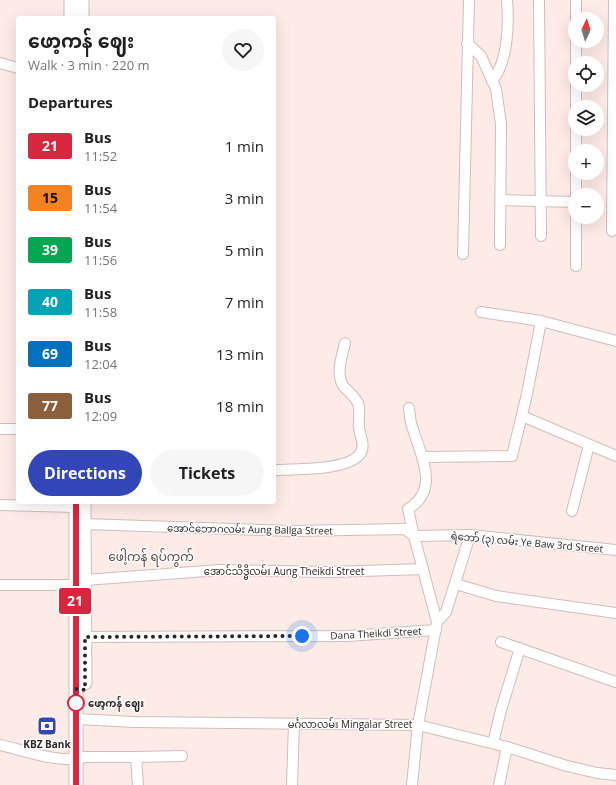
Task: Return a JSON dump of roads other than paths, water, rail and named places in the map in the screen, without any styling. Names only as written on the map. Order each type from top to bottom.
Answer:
[{"type":"main road","points":[[71,0],[71,16]]},
{"type":"main road","points":[[82,0],[82,16]]},
{"type":"main road","points":[[79,504],[85,524],[80,583]]},
{"type":"main road","points":[[79,504],[80,719],[81,758],[85,785]]},
{"type":"main road","points":[[76,785],[81,758]]},
{"type":"street","points":[[463,254],[469,0]]},
{"type":"street","points":[[492,80],[499,72],[508,28],[507,0]]},
{"type":"street","points":[[539,0],[541,236]]},
{"type":"street","points":[[576,0],[576,12]]},
{"type":"street","points":[[612,231],[614,0]]},
{"type":"street","points":[[467,43],[481,56],[496,88],[502,124],[500,245]]},
{"type":"street","points":[[0,63],[16,67]]},
{"type":"street","points":[[501,200],[568,202]]},
{"type":"street","points":[[576,224],[576,266]]},
{"type":"street","points":[[481,312],[541,321],[616,341]]},
{"type":"street","points":[[423,457],[512,456],[522,416],[541,321]]},
{"type":"street","points":[[276,470],[333,466],[350,461],[360,455],[362,440],[359,428],[359,408],[357,401],[343,386],[340,379],[340,370],[345,342]]},
{"type":"street","points":[[409,408],[412,428],[426,467],[425,491],[414,505],[408,509],[437,626]]},
{"type":"street","points":[[522,416],[616,456]]},
{"type":"street","points":[[0,429],[16,430]]},
{"type":"street","points":[[572,511],[589,445]]},
{"type":"street","points":[[0,505],[79,504]]},
{"type":"street","name":"အောင်ဘောဂလမ်း Aung Ballga Street","points":[[85,524],[291,531],[405,529],[414,536]]},
{"type":"street","name":"ရဲဘော် (၃) လမ်း Ye Baw 3rd Street","points":[[414,536],[470,536],[616,550]]},
{"type":"street","points":[[412,785],[418,725],[437,626],[446,612],[470,536]]},
{"type":"street","name":"အောင်သိဒ္ဓိလမ်း Aung Theikdi Street","points":[[0,585],[80,583],[220,570],[330,572],[423,569]]},
{"type":"street","points":[[456,584],[496,596],[616,613]]},
{"type":"street","name":"Dana Theikdi Street","points":[[80,637],[347,636],[437,626]]},
{"type":"street","points":[[501,642],[616,682]]},
{"type":"street","points":[[493,743],[501,710],[520,648]]},
{"type":"street","name":"မင်္ဂလာလမ်း Mingalar Street","points":[[80,719],[294,724],[418,725],[493,743],[567,766],[597,773],[616,775]]},
{"type":"street","points":[[292,785],[294,724]]},
{"type":"street","points":[[0,745],[60,758],[182,756]]},
{"type":"street","points":[[499,785],[507,747]]},
{"type":"street","points":[[136,757],[138,785]]},
{"type":"place","name":"ဖော့ကန် ဈေး","points":[[76,703]]},
{"type":"place","name":"KBZ Bank","points":[[47,726]]},
{"type":"district","name":"ဖေါ့ကန် ရပ်ကွက်","points":[[151,557]]}]
